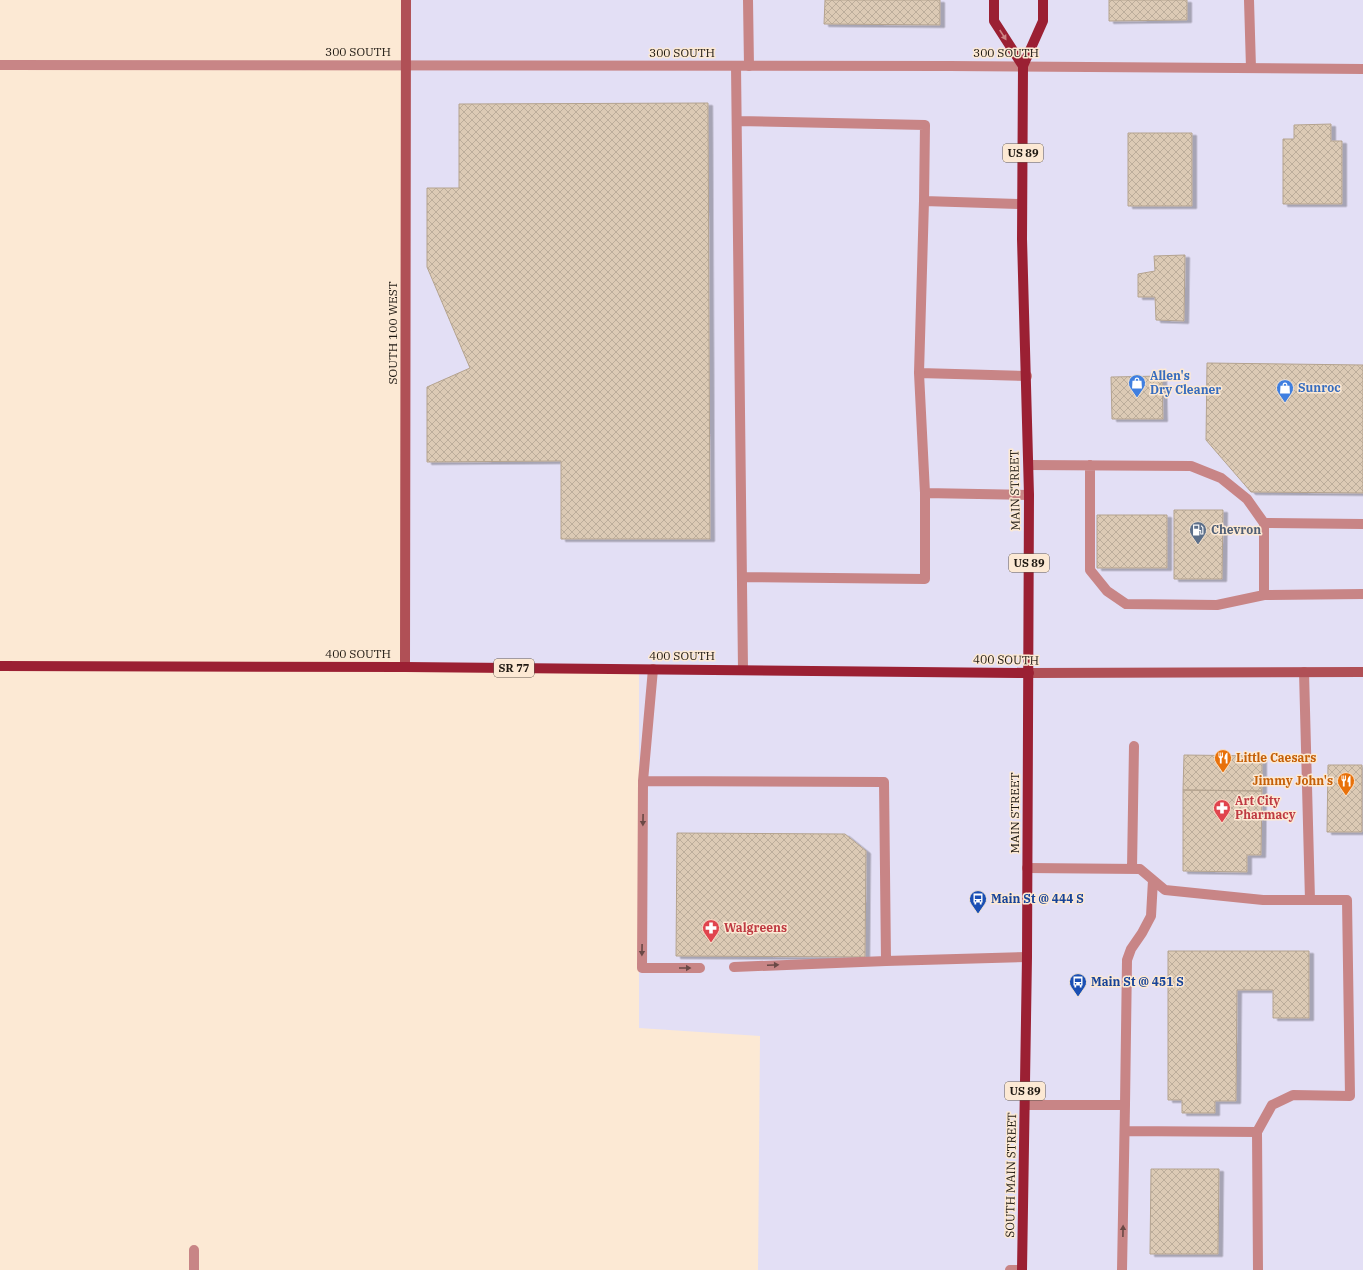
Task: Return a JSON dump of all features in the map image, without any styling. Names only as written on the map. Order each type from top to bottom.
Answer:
[{"type":"main road","points":[[994,0],[994,21],[1023,66]]},
{"type":"main road","name":"MAIN STREET","points":[[1027,912],[1030,495],[1022,204],[1023,66],[1043,21],[1043,0]]},
{"type":"main road","name":"400 SOUTH","points":[[0,666],[405,667],[1029,673]]},
{"type":"main road","name":"SOUTH MAIN STREET","points":[[1022,1270],[1027,912]]},
{"type":"street","name":"SOUTH 100 WEST","points":[[405,667],[406,0]]},
{"type":"street","points":[[748,0],[749,66]]},
{"type":"street","points":[[1249,0],[1250,68]]},
{"type":"street","name":"300 SOUTH","points":[[0,65],[1023,66],[1363,68]]},
{"type":"street","points":[[736,66],[743,670]]},
{"type":"street","points":[[737,121],[925,125],[919,373],[925,493],[925,579],[742,577]]},
{"type":"street","points":[[924,201],[1022,204]]},
{"type":"street","points":[[919,373],[1027,376]]},
{"type":"street","points":[[1029,465],[1191,466],[1221,478],[1248,499],[1264,523],[1264,595]]},
{"type":"street","points":[[1090,465],[1090,570],[1107,591],[1126,604],[1217,605],[1264,595],[1363,594]]},
{"type":"street","points":[[925,493],[1030,495]]},
{"type":"street","points":[[1264,523],[1363,524]]},
{"type":"street","points":[[653,669],[643,781],[642,968],[700,968]]},
{"type":"street","points":[[1304,672],[1310,900]]},
{"type":"street","name":"400 SOUTH","points":[[1029,673],[1363,672]]},
{"type":"street","points":[[1132,869],[1134,746]]},
{"type":"street","points":[[643,781],[884,782],[886,961]]},
{"type":"street","points":[[1027,868],[1140,869],[1165,890],[1263,900],[1347,900],[1350,1096],[1293,1095],[1272,1105],[1257,1132],[1258,1270]]},
{"type":"street","points":[[1122,1270],[1127,960],[1131,949],[1151,916],[1153,880]]},
{"type":"street","points":[[734,967],[1027,957]]},
{"type":"street","points":[[1025,1105],[1125,1105]]},
{"type":"street","points":[[1125,1131],[1257,1132]]},
{"type":"street","points":[[194,1250],[194,1270]]},
{"type":"street","points":[[1010,1270],[1022,1270]]},
{"type":"shaded area","points":[[406,0],[1363,0],[1363,1270],[758,1270],[760,1036],[639,1028],[639,669],[405,667]]},
{"type":"building","points":[[825,0],[940,0],[940,25],[824,24]]},
{"type":"building","points":[[1109,0],[1187,0],[1187,20],[1109,21]]},
{"type":"building","points":[[708,103],[710,539],[561,539],[561,461],[427,462],[427,387],[470,368],[427,267],[427,188],[459,188],[459,104]]},
{"type":"building","points":[[1331,124],[1331,141],[1342,141],[1342,204],[1283,204],[1283,139],[1294,139],[1294,125]]},
{"type":"building","points":[[1128,133],[1192,133],[1192,206],[1128,206]]},
{"type":"building","points":[[1185,255],[1184,321],[1156,320],[1155,297],[1138,297],[1138,274],[1155,271],[1154,256]]},
{"type":"building","name":"Sunroc","points":[[1207,363],[1363,365],[1363,493],[1251,492],[1206,440]]},
{"type":"building","name":"Allen's Dry Cleaner","points":[[1162,376],[1163,419],[1112,419],[1111,377]]},
{"type":"building","name":"Chevron","points":[[1174,510],[1223,510],[1222,579],[1174,579]]},
{"type":"building","points":[[1097,515],[1167,515],[1167,568],[1097,568]]},
{"type":"building","name":"Little Caesars","points":[[1184,755],[1262,756],[1262,791],[1183,790]]},
{"type":"building","points":[[1328,765],[1362,765],[1362,832],[1327,832]]},
{"type":"building","name":"Art City Pharmacy","points":[[1183,790],[1262,791],[1261,855],[1247,855],[1247,872],[1183,871]]},
{"type":"building","name":"Walgreens","points":[[677,833],[845,834],[866,851],[865,957],[676,956]]},
{"type":"building","points":[[1168,951],[1309,951],[1309,1018],[1273,1018],[1273,990],[1237,990],[1236,1101],[1215,1101],[1215,1113],[1182,1113],[1182,1100],[1168,1100]]},
{"type":"building","points":[[1151,1169],[1219,1169],[1218,1254],[1150,1254]]},
{"type":"place","name":"Allen's Dry Cleaner","points":[[1137,398]]},
{"type":"place","name":"Sunroc","points":[[1285,403]]},
{"type":"place","name":"Chevron","points":[[1198,545]]},
{"type":"place","name":"Little Caesars","points":[[1223,773]]},
{"type":"place","name":"Jimmy John's","points":[[1346,796]]},
{"type":"place","name":"Art City Pharmacy","points":[[1222,823]]},
{"type":"place","name":"Main St @ 444 S","points":[[978,914]]},
{"type":"place","name":"Walgreens","points":[[711,943]]},
{"type":"place","name":"Main St @ 451 S","points":[[1078,997]]}]
